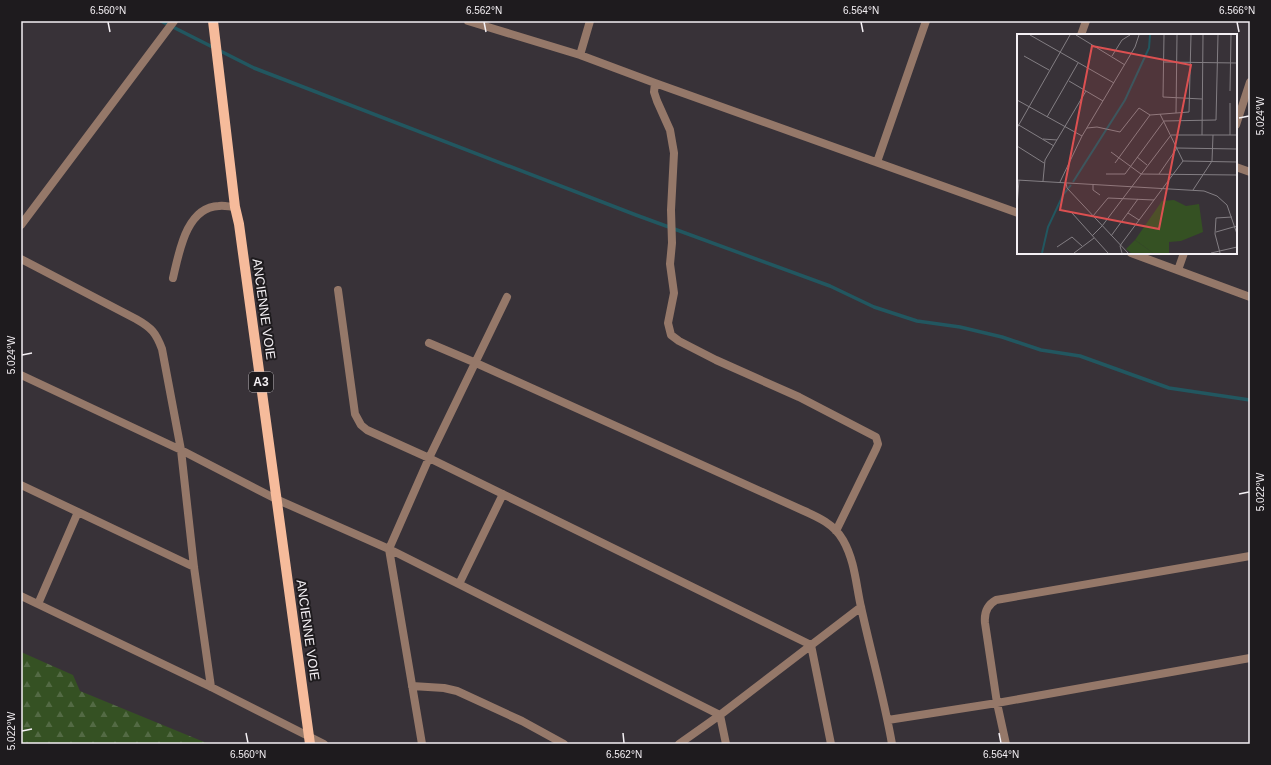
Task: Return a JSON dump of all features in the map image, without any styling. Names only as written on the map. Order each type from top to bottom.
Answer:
[{"type":"main road","name":"ANCIENNE VOIE","points":[[213,21],[235,207],[239,224],[278,500],[310,740]]},
{"type":"street","points":[[21,225],[174,21]]},
{"type":"street","points":[[468,21],[580,55],[654,84],[1017,213]]},
{"type":"street","points":[[580,55],[590,21]]},
{"type":"street","points":[[877,162],[926,21]]},
{"type":"street","points":[[1081,34],[1086,21]]},
{"type":"street","points":[[1237,122],[1250,82]]},
{"type":"street","points":[[654,84],[654,92],[657,101],[670,130],[674,153],[671,210],[672,243],[670,264],[674,293],[669,312],[669,329],[671,335],[679,341],[716,360],[800,397],[876,437],[878,444],[876,449],[836,531]]},
{"type":"street","points":[[1237,167],[1250,172]]},
{"type":"street","points":[[173,278],[184,237],[190,225],[203,211],[212,207],[235,207]]},
{"type":"street","points":[[1134,254],[1250,297]]},
{"type":"street","points":[[1178,270],[1184,254]]},
{"type":"street","points":[[21,259],[136,319],[150,327],[157,336],[162,349],[181,450],[194,567],[211,687]]},
{"type":"street","points":[[338,290],[355,414],[367,430],[430,458],[811,645]]},
{"type":"street","points":[[422,744],[389,549],[430,458],[507,297]]},
{"type":"street","points":[[429,343],[476,362],[802,510],[822,520],[836,531],[843,541],[852,562],[861,607],[888,720],[892,744]]},
{"type":"street","points":[[21,375],[181,450],[278,500],[389,549],[720,715]]},
{"type":"street","points":[[21,485],[194,567]]},
{"type":"street","points":[[459,584],[503,494]]},
{"type":"street","points":[[38,604],[78,512]]},
{"type":"street","points":[[1006,744],[984,617],[987,608],[992,602],[996,600],[1250,556]]},
{"type":"street","points":[[21,596],[211,687],[310,740],[324,744]]},
{"type":"street","points":[[679,744],[720,715],[861,607]]},
{"type":"street","points":[[811,645],[831,744]]},
{"type":"street","points":[[888,720],[998,703],[1250,658]]},
{"type":"street","points":[[412,686],[444,688],[457,691],[522,721],[564,744]]},
{"type":"street","points":[[720,715],[726,744]]},
{"type":"green space","points":[[21,652],[73,675],[80,691],[209,744],[21,744]]},
{"type":"waterway","points":[[161,21],[254,68],[636,215],[830,286],[874,307],[917,321],[960,327],[1002,337],[1041,350],[1080,356],[1169,388],[1250,400]]}]
